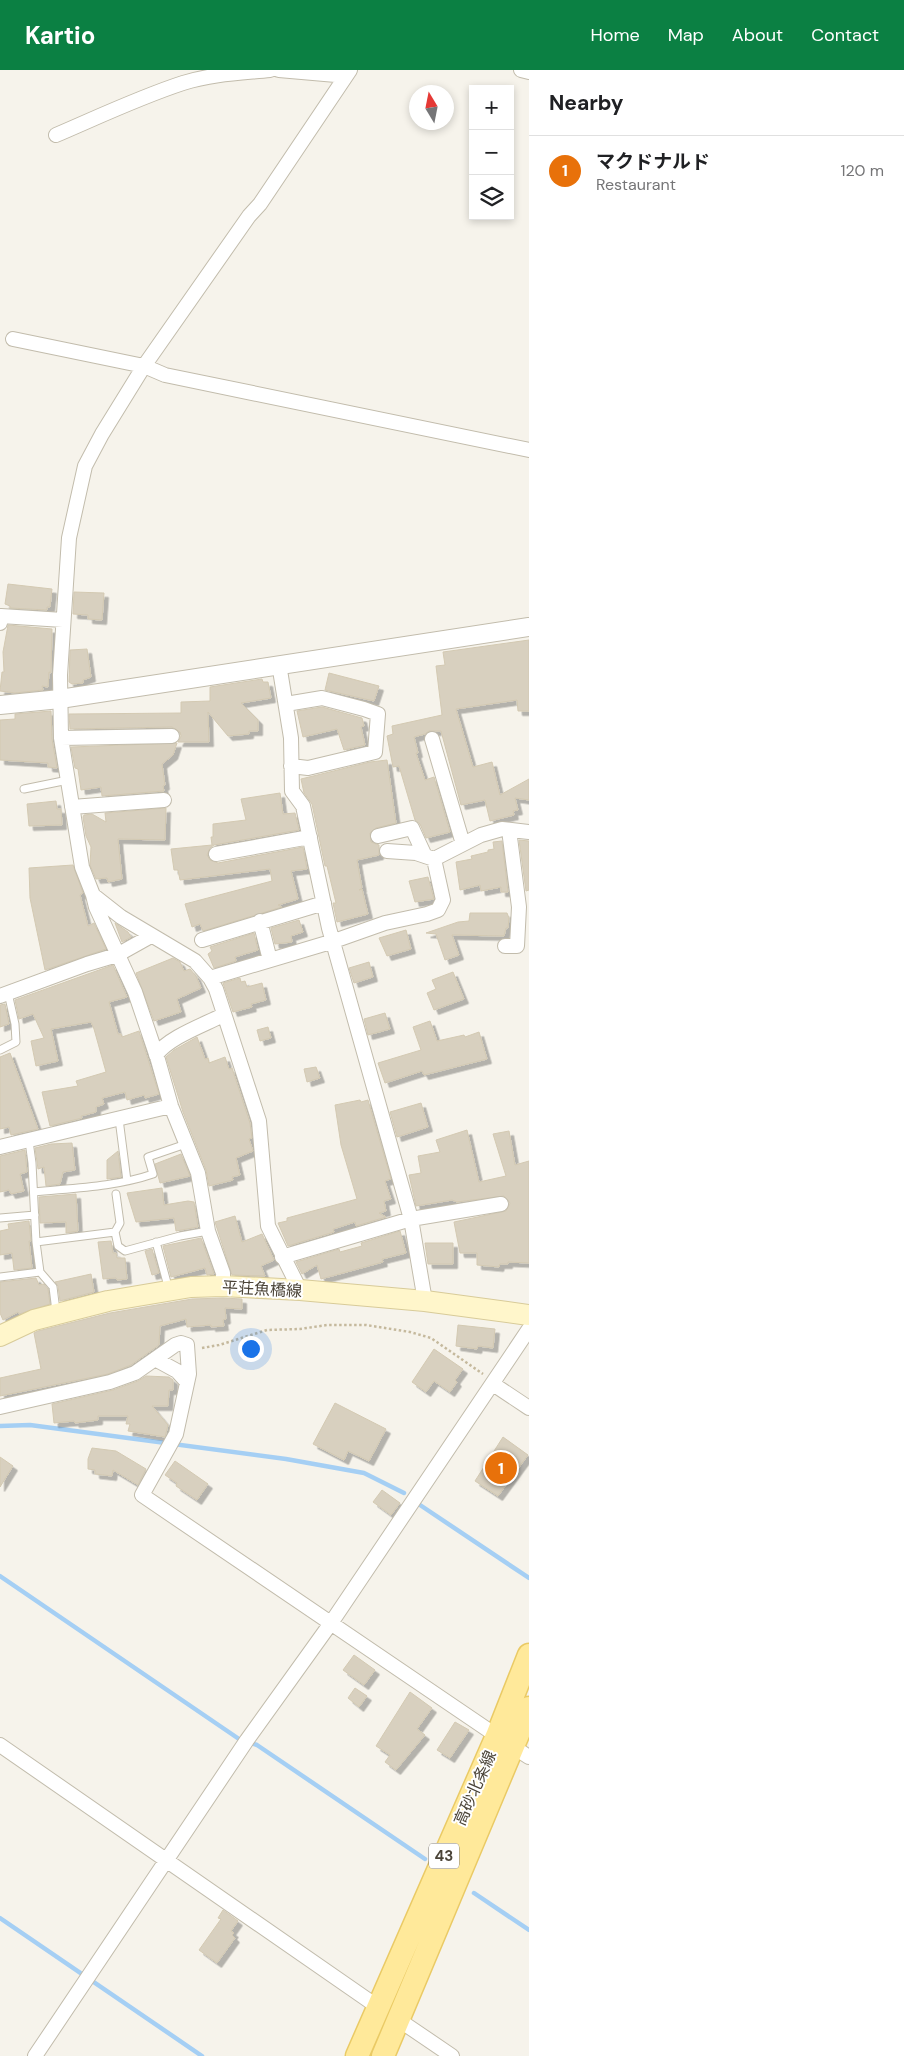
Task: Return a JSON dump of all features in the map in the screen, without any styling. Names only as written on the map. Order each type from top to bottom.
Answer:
[{"type":"main road","name":"平荘魚橋線","points":[[0,1336],[34,1320],[57,1314],[108,1302],[191,1287],[223,1286],[300,1290],[424,1301],[529,1315]]},
{"type":"main road","name":"高砂北条線","points":[[358,2056],[378,2007],[513,1746],[529,1655]]},
{"type":"main road","name":"高砂北条線","points":[[383,2056],[529,1708]]},
{"type":"street","points":[[56,135],[184,83],[216,75],[270,70]]},
{"type":"street","points":[[279,70],[347,75]]},
{"type":"street","points":[[521,70],[529,72]]},
{"type":"street","points":[[223,1286],[223,1273],[208,1231],[198,1173],[153,1057],[135,992],[96,907],[94,895],[82,867],[61,738],[60,699],[63,620],[69,538],[85,466],[102,434],[144,366],[249,216],[260,204],[347,75]]},
{"type":"street","points":[[13,339],[144,366],[165,375],[529,450]]},
{"type":"street","points":[[0,623],[1,616],[63,620]]},
{"type":"street","points":[[0,705],[60,699],[279,664],[529,628]]},
{"type":"street","points":[[279,664],[291,738],[292,791],[303,806],[324,903],[411,1219],[424,1301]]},
{"type":"street","points":[[286,704],[322,698],[364,708],[378,714],[375,752],[308,768],[291,766]]},
{"type":"street","points":[[61,738],[172,736]]},
{"type":"street","points":[[432,739],[463,844]]},
{"type":"street","points":[[72,807],[164,800]]},
{"type":"street","points":[[210,978],[385,923],[438,910],[443,900],[429,857],[412,828],[378,836]]},
{"type":"street","points":[[387,851],[429,857],[481,835],[502,829],[529,832]]},
{"type":"street","points":[[505,946],[517,946],[518,908],[509,830]]},
{"type":"street","points":[[216,854],[310,837]]},
{"type":"street","points":[[94,895],[121,918],[195,961],[210,978],[259,1121],[268,1226],[300,1290]]},
{"type":"street","points":[[202,940],[324,903]]},
{"type":"street","points":[[260,921],[270,960]]},
{"type":"street","points":[[4,995],[117,955],[151,936]]},
{"type":"street","points":[[153,1057],[174,1040],[224,1015]]},
{"type":"street","points":[[0,1148],[171,1106]]},
{"type":"street","points":[[282,1257],[411,1219],[501,1204]]},
{"type":"street","points":[[35,2056],[529,1329]]},
{"type":"street","points":[[0,1406],[110,1382],[135,1373],[181,1343],[187,1344],[189,1350],[187,1382],[176,1434],[142,1495],[513,1746]]},
{"type":"street","points":[[155,1359],[177,1371],[187,1382]]},
{"type":"street","points":[[493,1384],[529,1408]]},
{"type":"street","points":[[0,1745],[378,2007]]},
{"type":"street","points":[[399,2020],[452,2056]]},
{"type":"lane","points":[[24,789],[68,780]]},
{"type":"lane","points":[[0,1050],[16,1042],[15,1024],[4,995]]},
{"type":"lane","points":[[118,1119],[127,1181]]},
{"type":"lane","points":[[29,1140],[40,1272],[53,1287],[57,1314]]},
{"type":"lane","points":[[34,1192],[127,1181],[153,1174],[148,1156],[186,1144]]},
{"type":"lane","points":[[116,1194],[120,1223],[115,1232],[118,1246],[125,1251],[208,1231]]},
{"type":"lane","points":[[0,1218],[34,1215]]},
{"type":"lane","points":[[36,1242],[115,1232]]},
{"type":"lane","points":[[156,1242],[169,1290]]},
{"type":"lane","points":[[0,1277],[40,1272]]},
{"type":"path","points":[[189,1350],[219,1345],[267,1330],[300,1329],[327,1325],[366,1325],[410,1332],[432,1338],[480,1371],[493,1384]]},
{"type":"building","points":[[8,584],[52,589],[50,607],[47,607],[47,610],[10,608],[10,606],[5,604]]},
{"type":"building","points":[[74,592],[104,593],[102,620],[88,619],[88,615],[73,614]]},
{"type":"building","points":[[8,625],[52,629],[51,673],[49,672],[48,687],[42,686],[43,690],[15,693],[0,691],[2,672],[4,672],[3,652]]},
{"type":"building","points":[[529,640],[529,711],[518,711],[517,700],[456,709],[473,767],[492,762],[500,795],[529,779],[529,800],[515,798],[518,810],[513,811],[514,815],[490,821],[485,800],[461,805],[441,731],[429,731],[414,737],[418,753],[416,753],[425,780],[434,777],[450,832],[426,838],[420,824],[415,820],[399,766],[393,767],[387,736],[393,734],[392,726],[442,715],[436,666],[445,665],[443,652]]},
{"type":"building","points":[[87,649],[91,677],[83,680],[83,683],[72,684],[69,682],[70,650]]},
{"type":"building","points":[[329,673],[379,686],[374,701],[325,690]]},
{"type":"building","points":[[262,679],[263,682],[268,682],[271,698],[241,703],[258,720],[258,731],[249,731],[249,734],[228,736],[208,712],[209,742],[178,742],[181,736],[180,732],[172,727],[70,729],[69,714],[181,713],[181,702],[210,701],[210,687]]},
{"type":"building","points":[[322,707],[362,718],[364,726],[361,727],[365,745],[344,750],[337,729],[303,737],[297,711]]},
{"type":"building","points":[[51,711],[52,739],[57,768],[48,767],[48,763],[0,760],[0,720],[15,719],[15,714]]},
{"type":"building","points":[[177,743],[173,755],[162,764],[164,791],[102,796],[101,787],[81,790],[78,769],[75,768],[71,747]]},
{"type":"building","points":[[387,760],[396,823],[376,828],[370,833],[371,842],[379,845],[379,855],[357,860],[362,888],[359,890],[362,889],[368,914],[337,922],[333,903],[336,903],[327,866],[325,866],[312,804],[304,793],[301,779],[370,762]]},
{"type":"building","points":[[280,793],[283,814],[295,813],[299,830],[214,845],[210,848],[207,855],[210,860],[218,863],[303,847],[307,869],[291,871],[298,899],[278,905],[282,907],[203,931],[200,924],[192,927],[185,904],[272,881],[270,869],[180,880],[178,870],[174,870],[171,849],[212,845],[213,824],[246,820],[241,799]]},
{"type":"building","points":[[56,801],[57,809],[61,809],[62,825],[29,826],[27,804]]},
{"type":"building","points":[[166,808],[165,840],[118,839],[122,879],[108,882],[107,878],[96,879],[90,865],[91,847],[86,836],[84,815],[92,814],[106,822],[105,813]]},
{"type":"building","points":[[519,840],[529,841],[529,890],[526,891]]},
{"type":"building","points":[[502,841],[508,892],[501,892],[501,887],[481,891],[480,885],[460,890],[456,862],[472,859],[471,856],[488,852],[488,850],[494,849],[493,842]]},
{"type":"building","points":[[73,865],[83,893],[80,895],[88,926],[94,923],[106,949],[45,970],[30,898],[29,868]]},
{"type":"building","points":[[428,877],[434,899],[415,902],[409,881]]},
{"type":"building","points":[[470,913],[507,913],[509,918],[508,928],[506,928],[504,936],[452,935],[459,955],[445,960],[436,934],[426,933],[458,922],[469,921]]},
{"type":"building","points":[[299,920],[303,932],[291,936],[292,942],[275,944],[271,928]]},
{"type":"building","points":[[115,923],[128,932],[131,937],[122,942]]},
{"type":"building","points":[[406,930],[411,949],[387,956],[379,938]]},
{"type":"building","points":[[254,933],[258,950],[235,957],[236,961],[214,968],[208,954],[212,951],[210,947]]},
{"type":"building","points":[[173,958],[180,962],[184,971],[190,969],[196,976],[201,988],[177,999],[181,1012],[154,1021],[136,973]]},
{"type":"building","points":[[369,962],[373,977],[354,983],[349,968]]},
{"type":"building","points":[[113,965],[127,997],[109,1002],[118,1034],[121,1034],[122,1037],[139,1031],[159,1094],[145,1098],[144,1095],[127,1100],[125,1092],[102,1098],[104,1104],[96,1107],[96,1112],[81,1116],[82,1118],[50,1126],[42,1092],[78,1086],[76,1081],[106,1072],[91,1022],[51,1029],[58,1061],[36,1066],[31,1041],[44,1038],[33,1014],[19,1019],[15,1000]]},
{"type":"building","points":[[453,972],[464,999],[434,1010],[427,993],[436,989],[432,980]]},
{"type":"building","points":[[240,978],[241,982],[245,981],[247,987],[262,983],[266,1000],[251,1004],[252,1007],[233,1012],[223,983]]},
{"type":"building","points":[[5,1004],[9,1024],[0,1027],[0,1005]]},
{"type":"building","points":[[385,1013],[390,1029],[368,1035],[364,1019]]},
{"type":"building","points":[[430,1021],[437,1041],[464,1035],[465,1037],[479,1032],[487,1059],[424,1075],[422,1071],[385,1083],[378,1063],[421,1050],[413,1027]]},
{"type":"building","points":[[268,1027],[271,1038],[260,1041],[257,1030]]},
{"type":"building","points":[[197,1037],[205,1059],[208,1058],[209,1063],[225,1057],[229,1069],[232,1068],[250,1123],[252,1138],[249,1139],[253,1151],[236,1158],[240,1175],[232,1177],[233,1180],[209,1186],[206,1170],[183,1112],[166,1057],[174,1050]]},
{"type":"building","points":[[10,1053],[38,1129],[11,1135],[9,1127],[0,1129],[0,1057]]},
{"type":"building","points":[[316,1067],[320,1078],[307,1082],[304,1069]]},
{"type":"building","points":[[360,1100],[361,1102],[368,1100],[391,1179],[385,1181],[391,1199],[384,1201],[386,1211],[379,1213],[386,1217],[356,1226],[355,1222],[333,1229],[334,1232],[288,1246],[278,1223],[287,1221],[287,1218],[357,1199],[341,1145],[335,1105]]},
{"type":"building","points":[[421,1103],[428,1127],[397,1137],[390,1112]]},
{"type":"building","points":[[467,1130],[479,1182],[506,1176],[493,1134],[509,1131],[515,1165],[529,1161],[529,1263],[508,1262],[508,1264],[500,1264],[499,1267],[477,1265],[477,1253],[460,1253],[454,1222],[506,1211],[510,1203],[504,1196],[457,1202],[452,1200],[416,1206],[409,1175],[421,1173],[418,1156],[440,1152],[436,1140]]},
{"type":"building","points":[[72,1143],[75,1170],[63,1172],[60,1184],[46,1186],[44,1167],[38,1169],[35,1148],[51,1144]]},
{"type":"building","points":[[25,1150],[27,1172],[20,1174],[24,1191],[11,1194],[9,1190],[0,1192],[0,1156]]},
{"type":"building","points":[[118,1151],[121,1177],[107,1179],[107,1160]]},
{"type":"building","points":[[181,1154],[190,1176],[160,1183],[155,1164]]},
{"type":"building","points":[[162,1188],[164,1205],[188,1201],[194,1202],[198,1227],[176,1231],[174,1218],[136,1222],[127,1193]]},
{"type":"building","points":[[76,1194],[78,1231],[66,1233],[66,1222],[40,1223],[39,1197]]},
{"type":"building","points":[[235,1216],[242,1242],[262,1234],[274,1260],[261,1266],[265,1276],[232,1275],[215,1222]]},
{"type":"building","points":[[29,1221],[32,1268],[14,1270],[12,1253],[0,1255],[0,1231],[9,1229],[8,1224]]},
{"type":"building","points":[[400,1231],[406,1253],[382,1259],[383,1262],[321,1279],[317,1265],[302,1274],[296,1262],[339,1249],[340,1252],[362,1246],[361,1243]]},
{"type":"building","points":[[201,1238],[214,1274],[207,1275],[205,1268],[171,1277],[163,1246]]},
{"type":"building","points":[[111,1241],[113,1253],[116,1253],[117,1258],[125,1258],[127,1279],[103,1279],[98,1242]]},
{"type":"building","points":[[425,1243],[453,1243],[453,1264],[428,1264]]},
{"type":"building","points":[[152,1249],[159,1273],[152,1275],[145,1251]]},
{"type":"building","points":[[91,1274],[94,1292],[60,1301],[58,1286],[55,1282]]},
{"type":"building","points":[[36,1278],[39,1285],[44,1284],[48,1289],[50,1304],[19,1314],[18,1312],[3,1320],[0,1313],[0,1282]]},
{"type":"building","points":[[192,1299],[242,1299],[242,1309],[225,1308],[226,1319],[223,1320],[224,1326],[187,1327],[186,1319],[160,1326],[159,1345],[131,1365],[108,1374],[0,1396],[0,1378],[41,1369],[34,1333],[38,1331],[110,1313]]},
{"type":"building","points":[[458,1325],[495,1329],[493,1348],[478,1346],[477,1349],[456,1346]]},
{"type":"building","points":[[434,1349],[463,1369],[455,1380],[457,1382],[450,1392],[434,1381],[426,1392],[412,1382]]},
{"type":"building","points":[[146,1376],[169,1377],[173,1380],[173,1390],[169,1390],[168,1406],[152,1406],[168,1425],[165,1437],[128,1431],[130,1424],[126,1424],[128,1416],[98,1416],[98,1420],[54,1423],[52,1404],[113,1390]]},
{"type":"building","points":[[335,1403],[386,1429],[369,1461],[348,1451],[344,1460],[313,1444]]},
{"type":"building","points":[[503,1437],[528,1455],[498,1496],[475,1481]]},
{"type":"building","points":[[92,1448],[116,1451],[146,1469],[138,1485],[113,1470],[112,1476],[95,1474],[95,1470],[88,1469],[88,1459]]},
{"type":"building","points":[[0,1457],[13,1466],[0,1487]]},
{"type":"building","points":[[175,1461],[208,1484],[197,1500],[176,1486],[177,1483],[165,1475]]},
{"type":"building","points":[[382,1490],[400,1503],[391,1515],[373,1502]]},
{"type":"building","points":[[354,1655],[375,1670],[364,1685],[343,1670]]},
{"type":"building","points":[[355,1688],[367,1696],[359,1707],[348,1698]]},
{"type":"building","points":[[410,1692],[432,1708],[417,1729],[425,1735],[396,1770],[385,1762],[390,1755],[376,1746]]},
{"type":"building","points":[[455,1722],[469,1730],[450,1758],[437,1750]]},
{"type":"building","points":[[223,1910],[238,1921],[231,1931],[234,1933],[232,1935],[235,1938],[217,1963],[199,1950],[221,1919],[218,1918]]},
{"type":"waterway","points":[[0,1426],[30,1425],[286,1459],[364,1473],[404,1493]]},
{"type":"waterway","points":[[420,1505],[529,1578]]},
{"type":"waterway","points":[[0,1576],[239,1739],[257,1745],[425,1859]]},
{"type":"waterway","points":[[474,1893],[529,1930]]},
{"type":"waterway","points":[[0,1918],[202,2056]]},
{"type":"place","name":"マクドナルド","points":[[501,1468]]}]
